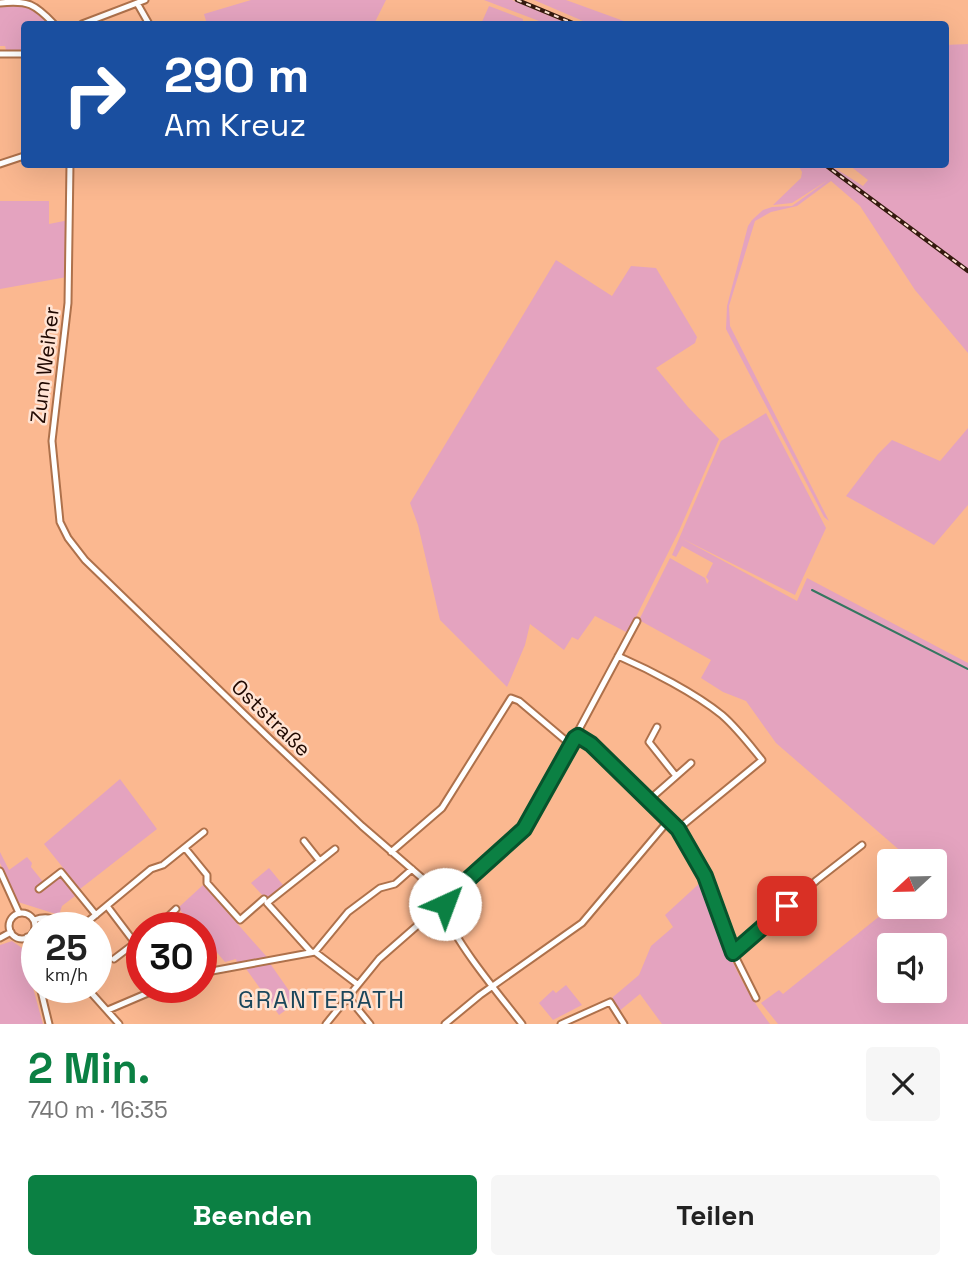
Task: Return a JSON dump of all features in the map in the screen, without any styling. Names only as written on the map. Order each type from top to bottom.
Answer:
[{"type":"street","points":[[90,21],[145,0]]},
{"type":"street","points":[[0,3],[24,1],[51,21]]},
{"type":"street","points":[[137,3],[147,21]]},
{"type":"street","points":[[0,54],[21,54]]},
{"type":"street","points":[[0,164],[21,157]]},
{"type":"street","name":"Zum Weiher","points":[[70,168],[68,303],[52,441],[60,522],[75,549],[85,560]]},
{"type":"street","name":"Oststraße","points":[[85,560],[270,739],[429,884],[437,898]]},
{"type":"street","points":[[522,1024],[452,928],[443,909],[444,901],[524,829],[578,736],[577,733],[637,621]]},
{"type":"street","points":[[618,656],[641,666],[713,709],[737,730],[762,760],[678,829]]},
{"type":"street","points":[[391,852],[442,808],[510,698],[519,701],[571,745]]},
{"type":"street","points":[[657,727],[649,742],[676,776]]},
{"type":"street","points":[[578,736],[591,744],[678,829],[705,876],[733,953],[755,998]]},
{"type":"street","points":[[649,800],[691,763]]},
{"type":"street","points":[[445,1024],[493,986],[582,923],[669,820]]},
{"type":"street","points":[[100,912],[151,869],[163,865],[204,832]]},
{"type":"street","points":[[304,841],[319,860]]},
{"type":"street","points":[[733,953],[862,845]]},
{"type":"street","points":[[185,848],[207,875],[207,883],[240,920],[264,899]]},
{"type":"street","points":[[335,849],[267,903],[313,952],[357,984]]},
{"type":"street","points":[[217,970],[313,952],[348,912],[380,888],[395,884],[412,869]]},
{"type":"street","points":[[0,871],[19,914],[10,922],[11,932],[21,938]]},
{"type":"street","points":[[39,889],[61,872],[94,912]]},
{"type":"street","points":[[435,910],[432,904],[437,898],[444,901]]},
{"type":"street","points":[[107,906],[126,931]]},
{"type":"street","points":[[172,912],[176,908]]},
{"type":"street","points":[[326,1024],[379,960],[435,910],[443,909]]},
{"type":"street","points":[[0,938],[11,932]]},
{"type":"street","points":[[114,959],[126,950]]},
{"type":"street","points":[[347,996],[369,1024]]},
{"type":"street","points":[[108,1010],[126,1002]]},
{"type":"street","points":[[561,1024],[610,1002],[624,1024]]},
{"type":"street","points":[[44,1003],[49,1024]]},
{"type":"street","points":[[101,1003],[118,1024]]},
{"type":"shaded area","points":[[251,0],[386,0],[376,21],[206,21],[204,14]]},
{"type":"shaded area","points":[[484,0],[512,0],[563,21],[539,21]]},
{"type":"shaded area","points":[[534,0],[566,0],[624,21],[583,21]]},
{"type":"shaded area","points":[[21,5],[46,21],[21,21],[21,50],[6,50],[5,46],[0,46],[0,7]]},
{"type":"shaded area","points":[[489,6],[523,19],[523,21],[482,21]]},
{"type":"shaded area","points":[[968,44],[968,353],[915,290],[860,206],[831,181],[797,206],[771,212],[755,221],[729,306],[730,326],[829,521],[824,517],[726,329],[727,306],[748,226],[752,220],[763,210],[792,206],[828,180],[792,203],[773,205],[801,178],[800,168],[835,168],[863,186],[868,180],[853,168],[949,168],[949,45]]},
{"type":"shaded area","points":[[0,201],[49,201],[49,224],[69,220],[67,277],[0,289]]},
{"type":"shaded area","points":[[556,260],[612,296],[631,266],[656,268],[697,337],[695,343],[656,368],[719,439],[679,531],[628,633],[595,616],[578,640],[572,637],[564,650],[530,624],[525,645],[507,687],[440,620],[418,525],[410,503]]},
{"type":"shaded area","points":[[766,413],[826,528],[795,595],[681,538],[797,601],[807,578],[968,663],[968,1024],[778,1024],[761,1003],[779,990],[783,994],[877,918],[947,919],[947,849],[898,849],[776,743],[746,701],[723,692],[701,678],[711,660],[639,620],[670,558],[705,578],[707,584],[709,581],[706,577],[713,563],[682,546],[676,557],[672,555],[721,441]]},
{"type":"shaded area","points":[[968,428],[968,505],[934,545],[846,496],[892,440],[940,461]]},
{"type":"shaded area","points":[[120,779],[157,829],[80,889],[44,844]]},
{"type":"shaded area","points":[[0,852],[9,870],[27,857],[32,863],[31,867],[44,883],[60,877],[75,896],[62,906],[60,912],[50,912],[18,902],[0,863]]},
{"type":"shaded area","points":[[269,868],[283,885],[266,899],[251,883]]},
{"type":"shaded area","points":[[702,881],[738,973],[770,1024],[662,1024],[640,994],[618,1012],[612,1003],[613,997],[639,975],[651,946],[673,927],[665,915]]},
{"type":"shaded area","points":[[203,885],[267,957],[237,963],[236,959],[225,962],[217,953],[217,912],[182,912],[178,908]]},
{"type":"shaded area","points":[[12,941],[21,947],[21,1003],[37,1003],[43,1024],[0,1024],[0,945]]},
{"type":"shaded area","points":[[269,962],[297,1002],[279,1015],[244,966]]},
{"type":"shaded area","points":[[566,985],[582,1005],[553,1020],[539,1003],[553,990],[556,993]]},
{"type":"waterway","points":[[812,590],[968,669]]},
{"type":"railway","points":[[517,0],[568,21]]},
{"type":"railway","points":[[829,168],[968,271]]},
{"type":"district","name":"GRANTERATH","points":[[322,1000]]},
{"type":"route","points":[[445,904],[444,901],[524,829],[578,736],[591,744],[678,829],[705,876],[733,953],[787,906]]}]
